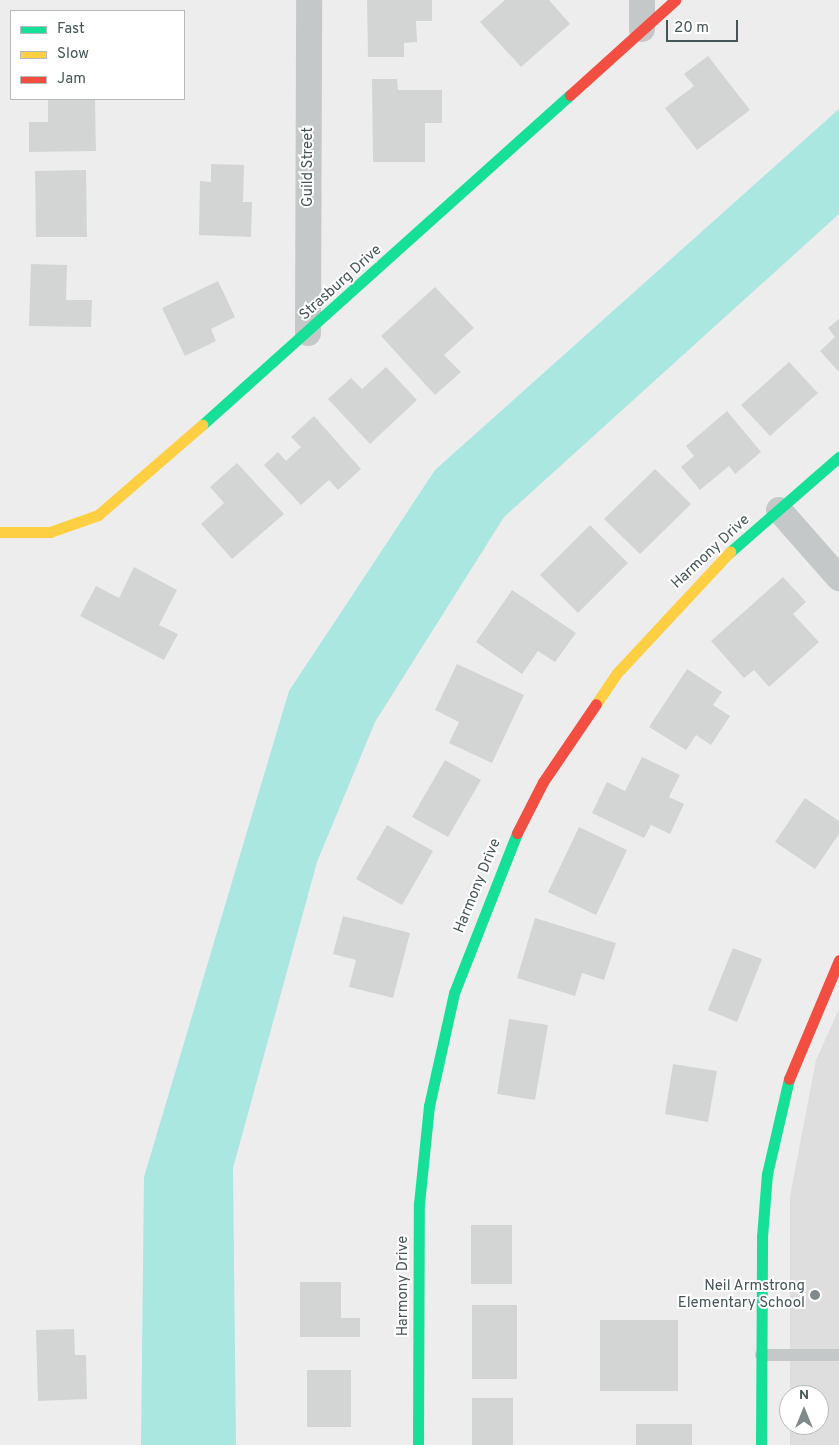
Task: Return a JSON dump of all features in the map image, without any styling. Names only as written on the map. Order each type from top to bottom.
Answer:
[{"type":"street","name":"Guild Street","points":[[308,333],[309,0]]},
{"type":"street","points":[[642,0],[642,29]]},
{"type":"street","name":"Strasburg Drive","points":[[0,532],[50,532],[98,515],[308,333],[674,0]]},
{"type":"street","name":"Harmony Drive","points":[[418,1445],[423,1154],[442,1041],[474,931],[506,855],[543,782],[595,703],[670,610],[839,457]]},
{"type":"street","points":[[779,510],[839,578]]},
{"type":"street","points":[[761,1445],[762,1236],[778,1113],[809,1022],[839,960]]},
{"type":"lane","points":[[761,1355],[839,1355]]},
{"type":"shaded area","name":"Neil Armstrong Elementary School","points":[[839,1009],[839,1445],[790,1445],[790,1435],[829,1435],[829,1385],[790,1385],[790,1196],[816,1060]]},
{"type":"water","points":[[839,109],[839,214],[504,517],[375,722],[317,862],[233,1168],[236,1445],[141,1445],[144,1177],[289,691],[435,470]]},
{"type":"building","points":[[367,0],[432,0],[432,21],[416,21],[417,42],[404,43],[404,57],[368,57]]},
{"type":"building","points":[[505,0],[549,0],[570,24],[521,67],[480,22]]},
{"type":"building","points":[[708,56],[750,110],[697,150],[665,108],[694,86],[684,74]]},
{"type":"building","points":[[372,79],[397,79],[398,90],[442,90],[442,123],[425,123],[425,162],[373,162]]},
{"type":"building","points":[[48,100],[95,100],[96,151],[29,152],[29,122],[48,122]]},
{"type":"building","points":[[211,164],[244,165],[243,202],[252,202],[251,237],[199,235],[200,181],[211,182]]},
{"type":"building","points":[[86,170],[87,237],[36,237],[35,171]]},
{"type":"building","points":[[31,264],[67,265],[66,300],[92,300],[91,327],[29,326]]},
{"type":"building","points":[[218,281],[235,317],[211,329],[216,341],[185,356],[162,308]]},
{"type":"building","points":[[435,287],[474,328],[444,355],[461,372],[435,395],[381,336]]},
{"type":"building","points":[[839,319],[839,372],[820,351],[835,337],[828,328]]},
{"type":"building","points":[[789,362],[818,393],[770,436],[741,405]]},
{"type":"building","points":[[386,367],[417,400],[370,444],[328,399],[351,378],[362,389]]},
{"type":"building","points":[[727,411],[761,452],[735,474],[729,466],[700,490],[681,467],[694,456],[686,446]]},
{"type":"building","points":[[314,416],[361,469],[338,490],[329,480],[301,505],[264,465],[278,452],[286,461],[301,447],[291,437]]},
{"type":"building","points":[[237,463],[284,514],[232,559],[201,524],[224,503],[210,487]]},
{"type":"building","points":[[655,469],[691,504],[640,554],[604,519]]},
{"type":"building","points":[[590,525],[628,563],[578,613],[540,575]]},
{"type":"building","points":[[134,567],[177,590],[159,625],[178,634],[164,660],[80,616],[96,586],[119,598]]},
{"type":"building","points":[[783,577],[806,602],[793,614],[819,642],[769,687],[754,670],[744,678],[711,641]]},
{"type":"building","points":[[512,590],[576,633],[555,662],[538,651],[522,674],[476,642]]},
{"type":"building","points":[[457,664],[524,695],[492,763],[449,743],[459,722],[435,710]]},
{"type":"building","points":[[687,669],[722,692],[713,705],[730,716],[711,745],[696,735],[686,750],[649,727]]},
{"type":"building","points":[[642,757],[680,775],[669,797],[684,804],[670,834],[651,825],[644,838],[592,813],[607,782],[625,791]]},
{"type":"building","points":[[445,760],[481,780],[448,837],[412,817]]},
{"type":"building","points":[[805,798],[839,821],[839,834],[815,869],[775,842]]},
{"type":"building","points":[[387,825],[433,851],[402,905],[356,879]]},
{"type":"building","points":[[579,827],[627,850],[596,915],[548,892]]},
{"type":"building","points":[[343,916],[410,933],[393,998],[349,987],[356,960],[333,954]]},
{"type":"building","points":[[535,918],[616,943],[604,980],[582,973],[575,996],[517,978]]},
{"type":"building","points":[[733,948],[762,959],[737,1022],[708,1010]]},
{"type":"building","points":[[509,1019],[548,1025],[535,1100],[497,1094]]},
{"type":"building","points":[[673,1064],[717,1071],[708,1122],[665,1114]]},
{"type":"building","points":[[471,1225],[512,1225],[512,1284],[471,1284]]},
{"type":"building","points":[[300,1282],[341,1282],[341,1318],[360,1318],[360,1337],[300,1337]]},
{"type":"building","points":[[472,1305],[517,1305],[517,1379],[472,1379]]},
{"type":"building","points":[[600,1320],[678,1320],[678,1391],[600,1391]]},
{"type":"building","points":[[74,1329],[75,1355],[86,1355],[87,1399],[38,1401],[36,1330]]},
{"type":"building","points":[[307,1370],[351,1370],[351,1427],[307,1427]]},
{"type":"building","points":[[472,1398],[513,1398],[513,1445],[472,1445]]},
{"type":"building","points":[[636,1424],[692,1424],[692,1445],[636,1445]]},
{"type":"traffic: fast","points":[[202,425],[570,95]]},
{"type":"traffic: fast","points":[[730,552],[839,457]]},
{"type":"traffic: fast","points":[[418,1445],[419,1204],[429,1106],[454,993],[517,833]]},
{"type":"traffic: fast","points":[[761,1445],[762,1237],[767,1174],[789,1079]]},
{"type":"traffic: slow","points":[[0,532],[50,532],[98,515],[202,425]]},
{"type":"traffic: slow","points":[[596,704],[617,673],[730,552]]},
{"type":"traffic: jam","points":[[570,95],[675,0]]},
{"type":"traffic: jam","points":[[517,833],[543,782],[596,704]]},
{"type":"traffic: jam","points":[[789,1079],[839,960]]},
{"type":"place","name":"Neil Armstrong Elementary School","points":[[815,1295]]}]
